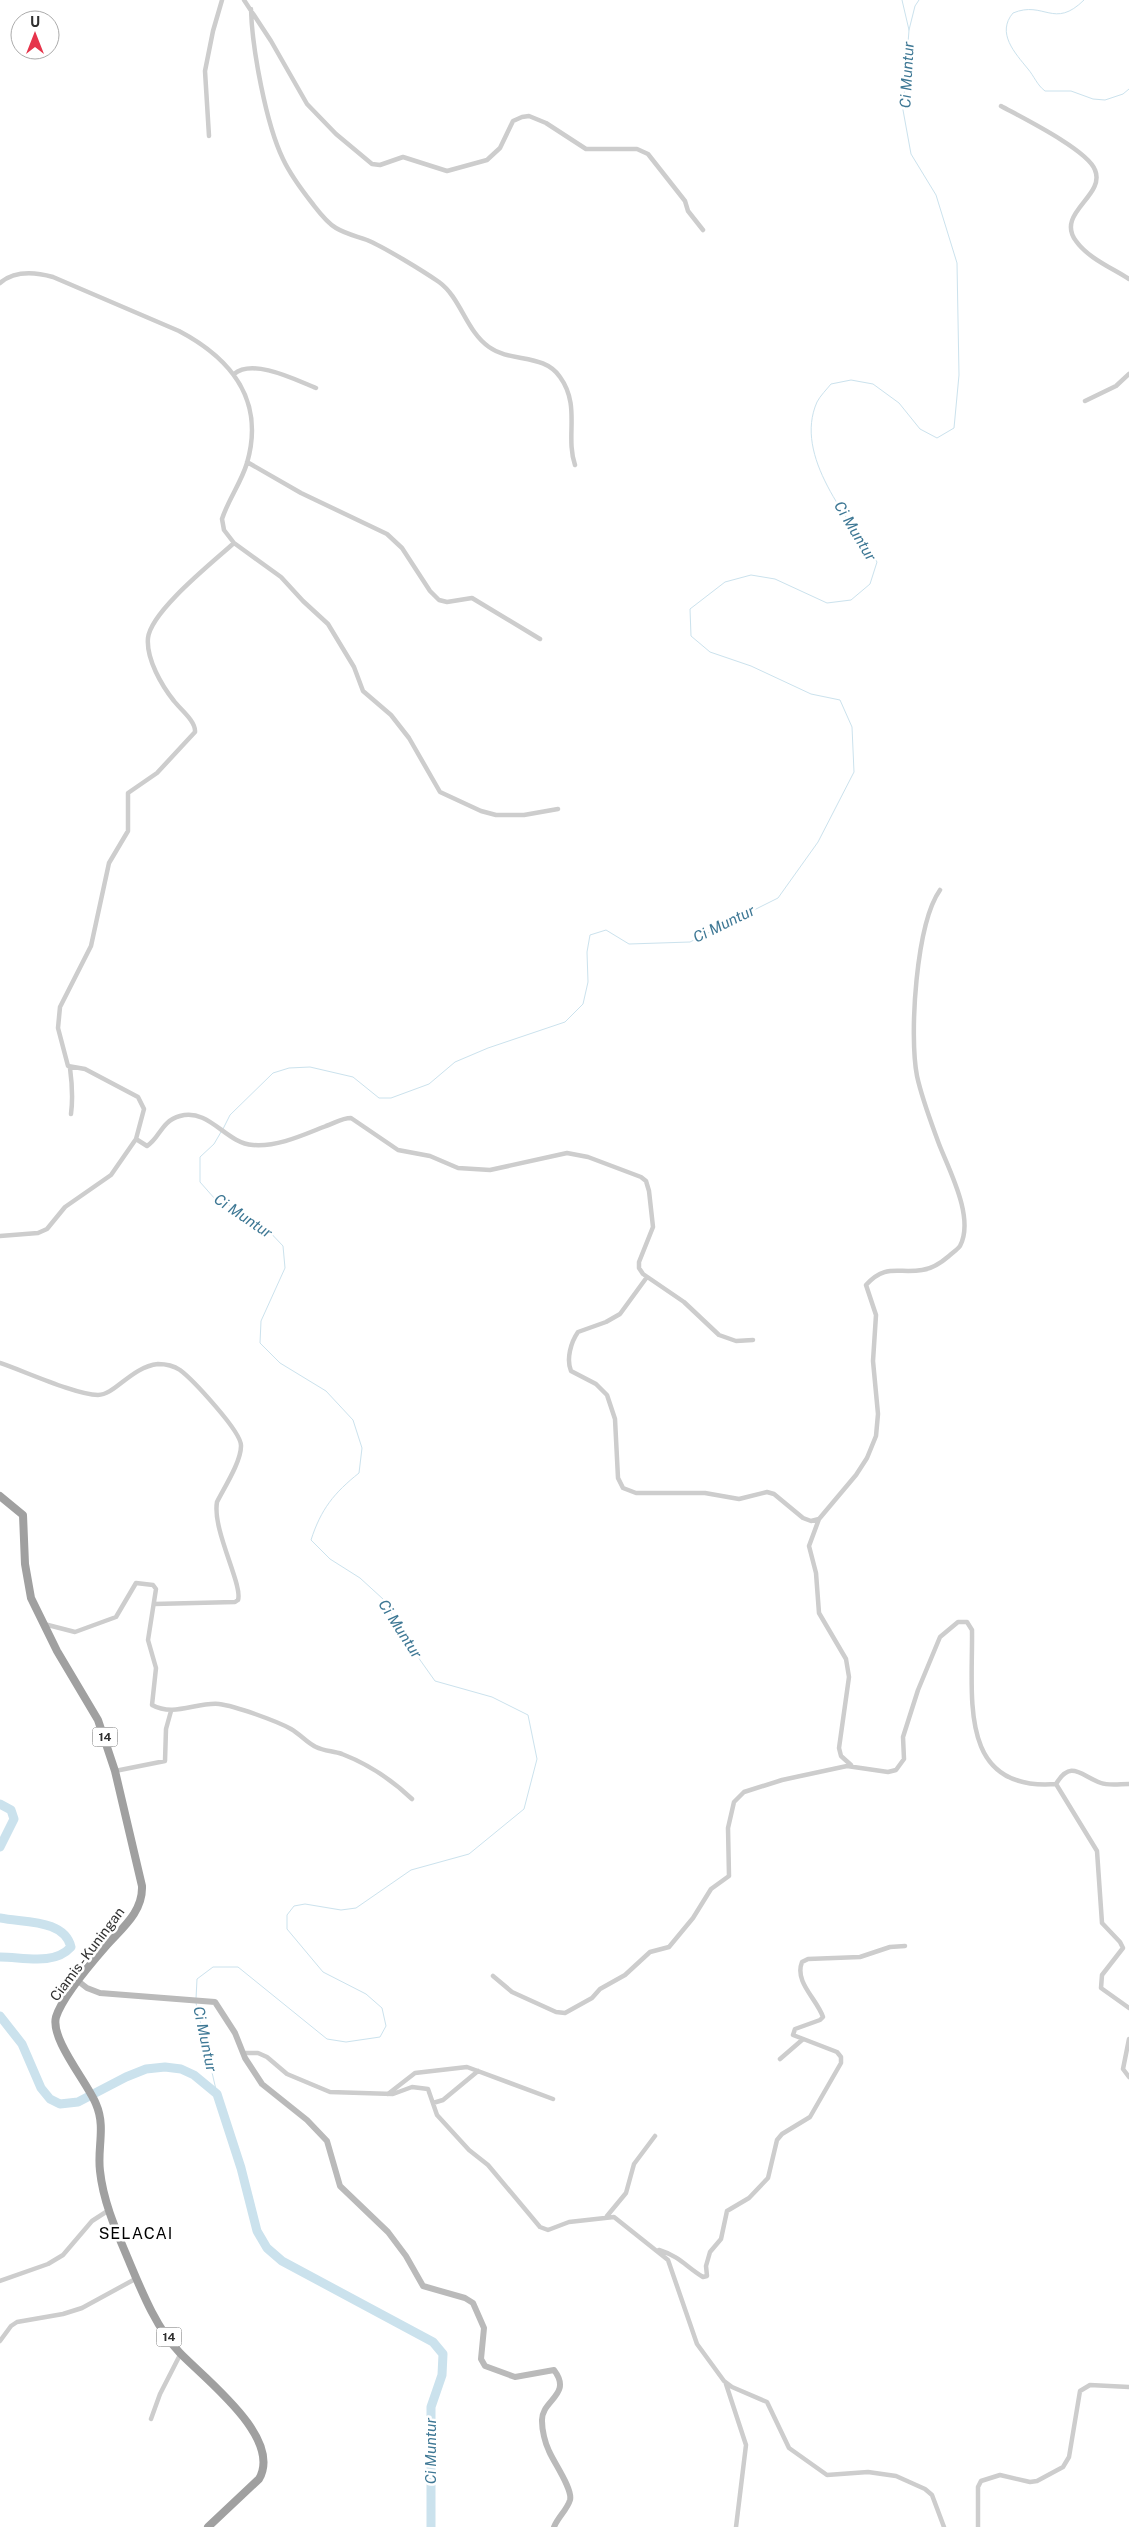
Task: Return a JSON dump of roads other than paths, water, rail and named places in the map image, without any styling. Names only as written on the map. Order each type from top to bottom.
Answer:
[{"type":"highway","name":"Ciamis - Kuningan","points":[[0,1496],[23,1515],[28,1587],[43,1624],[98,1720],[115,1772],[141,1880],[142,1899],[126,1924],[78,1982],[57,2015],[55,2026],[64,2051],[96,2104],[102,2125],[100,2170],[109,2210],[155,2317],[181,2353],[219,2388],[243,2416],[264,2457],[264,2470],[259,2479],[208,2527]]},
{"type":"main road","points":[[78,1982],[100,1993],[172,1997],[215,2002],[235,2033],[243,2053],[262,2084],[307,2120],[327,2141],[340,2186],[388,2232],[406,2256],[423,2286],[464,2298],[473,2303],[484,2328],[481,2359],[485,2366],[515,2377],[551,2369],[560,2377],[560,2389],[543,2412],[542,2422],[549,2451],[570,2495],[569,2503],[554,2527]]},
{"type":"street","points":[[209,136],[205,71],[222,0]]},
{"type":"street","points":[[244,0],[250,7],[307,104],[336,134],[372,164],[380,165],[403,157],[447,171],[478,163],[489,159],[500,148],[516,118],[529,116],[546,123],[586,150],[637,149],[648,154],[685,200],[688,211],[703,230]]},
{"type":"street","points":[[250,7],[255,52],[271,123],[282,157],[295,180],[330,224],[349,235],[368,240],[442,285],[478,336],[491,348],[544,364],[555,371],[565,385],[571,404],[573,422],[571,452],[575,465]]},
{"type":"street","points":[[1001,106],[1039,127],[1090,161],[1096,172],[1096,184],[1076,211],[1071,223],[1072,236],[1080,247],[1100,262],[1129,278]]},
{"type":"street","points":[[0,283],[12,276],[27,273],[58,279],[186,335],[214,353],[234,374],[250,409],[251,426],[248,462],[222,519],[222,525],[234,543],[281,577],[328,624],[352,663],[363,691],[391,715],[409,738],[433,784],[442,794],[496,815],[524,815],[558,809]]},
{"type":"street","points":[[234,374],[246,368],[262,369],[316,388]]},
{"type":"street","points":[[1085,401],[1116,386],[1129,374]]},
{"type":"street","points":[[248,462],[301,493],[387,534],[402,548],[430,591],[439,600],[447,602],[472,598],[540,639]]},
{"type":"street","points":[[71,1114],[73,1097],[70,1090],[72,1082],[70,1068],[62,1049],[58,1028],[58,1014],[62,1000],[92,946],[109,863],[128,831],[128,793],[164,767],[196,728],[172,699],[160,678],[148,645],[150,630],[172,601],[234,543]]},
{"type":"street","points":[[851,1765],[839,1751],[849,1681],[847,1662],[820,1616],[815,1569],[809,1546],[819,1519],[856,1475],[867,1458],[876,1436],[878,1414],[873,1361],[876,1315],[866,1285],[887,1270],[922,1270],[943,1261],[958,1249],[963,1232],[957,1183],[940,1146],[928,1112],[915,1060],[916,995],[921,939],[933,903],[940,890]]},
{"type":"street","points":[[0,1236],[38,1232],[47,1229],[64,1207],[111,1175],[136,1139],[144,1108],[138,1097],[85,1069],[70,1068]]},
{"type":"street","points":[[136,1139],[147,1146],[166,1123],[179,1116],[190,1114],[211,1122],[239,1142],[252,1145],[285,1142],[310,1130],[352,1118],[398,1150],[430,1156],[458,1168],[490,1170],[566,1153],[588,1158],[641,1178],[647,1184],[653,1227],[638,1265],[640,1270],[647,1277],[684,1302],[719,1335],[736,1341],[753,1340]]},
{"type":"street","points":[[647,1277],[620,1314],[606,1322],[578,1332],[573,1342],[569,1360],[571,1371],[600,1388],[609,1399],[615,1419],[617,1472],[621,1485],[626,1490],[636,1493],[705,1493],[736,1499],[767,1492],[774,1494],[803,1518],[811,1521],[819,1519]]},
{"type":"street","points":[[0,1363],[61,1385],[97,1395],[112,1390],[144,1367],[161,1364],[171,1366],[178,1369],[193,1382],[219,1410],[239,1438],[242,1446],[240,1455],[218,1502],[216,1511],[226,1556],[239,1592],[238,1600],[236,1602],[154,1604]]},
{"type":"street","points":[[43,1624],[75,1632],[116,1617],[138,1582],[155,1586],[148,1640],[156,1668],[151,1703],[154,1706],[171,1711],[191,1706],[217,1704],[244,1711],[292,1729],[314,1747],[341,1754],[370,1768],[392,1781],[412,1799]]},
{"type":"street","points":[[493,1976],[512,1992],[559,2013],[565,2013],[592,1998],[598,1990],[624,1975],[650,1952],[669,1947],[693,1918],[711,1889],[727,1879],[730,1873],[728,1828],[732,1807],[738,1797],[744,1792],[782,1780],[851,1765],[891,1773],[902,1762],[903,1737],[918,1690],[938,1642],[944,1632],[963,1620],[967,1622],[972,1630],[973,1720],[982,1752],[994,1766],[1018,1781],[1033,1784],[1056,1784],[1067,1772],[1074,1770],[1103,1783],[1129,1784]]},
{"type":"street","points":[[115,1772],[165,1761],[166,1729],[171,1711]]},
{"type":"street","points":[[1056,1784],[1097,1851],[1102,1923],[1123,1948],[1102,1975],[1101,1988],[1129,2008]]},
{"type":"street","points":[[657,2250],[676,2256],[698,2274],[703,2277],[707,2276],[706,2266],[710,2252],[721,2239],[727,2211],[749,2198],[768,2178],[780,2137],[810,2117],[841,2063],[841,2057],[837,2052],[794,2036],[793,2030],[820,2020],[823,2017],[803,1983],[802,1962],[808,1959],[860,1957],[890,1947],[905,1946]]},
{"type":"street","points":[[1129,2039],[1123,2069],[1129,2077]]},
{"type":"street","points":[[780,2059],[802,2040]]},
{"type":"street","points":[[243,2053],[258,2053],[267,2057],[287,2074],[330,2092],[388,2094],[410,2088],[425,2088],[437,2115],[469,2150],[488,2165],[542,2229],[548,2230],[573,2221],[607,2216],[618,2218],[657,2250],[670,2265],[696,2344],[724,2381],[732,2387],[767,2402],[790,2448],[823,2474],[831,2476],[868,2472],[896,2476],[925,2489],[932,2496],[944,2527]]},
{"type":"street","points":[[388,2094],[415,2073],[467,2067],[553,2100]]},
{"type":"street","points":[[432,2103],[443,2100],[478,2071]]},
{"type":"street","points":[[607,2216],[626,2193],[634,2164],[655,2136]]},
{"type":"street","points":[[0,2281],[48,2264],[63,2255],[92,2221],[109,2210]]},
{"type":"street","points":[[0,2341],[11,2326],[17,2322],[64,2314],[82,2308],[137,2278]]},
{"type":"street","points":[[152,2419],[160,2394],[181,2353]]},
{"type":"street","points":[[724,2381],[746,2445],[736,2527]]},
{"type":"street","points":[[978,2527],[978,2487],[981,2481],[1000,2475],[1030,2482],[1037,2481],[1063,2467],[1069,2457],[1080,2391],[1090,2385],[1129,2387]]},
{"type":"waterway","name":"Ci Muntur","points":[[223,1129],[230,1115],[273,1073],[289,1068],[310,1067],[353,1077],[379,1098],[391,1098],[429,1084],[455,1062],[488,1048],[565,1022],[583,1004],[588,982],[587,952],[590,935],[606,930],[629,944],[690,942],[778,898],[818,842],[854,772],[852,727],[840,700],[811,694],[751,666],[710,652],[691,636],[690,609],[725,582],[751,575],[775,579],[827,603],[851,600],[870,584],[877,562],[839,507],[818,465],[812,444],[812,423],[817,402],[831,384],[851,380],[873,384],[899,403],[920,429],[937,438],[954,428],[959,375],[957,263],[936,195],[911,154],[903,110],[909,30],[902,0]]},
{"type":"waterway","points":[[909,30],[915,6],[919,0]]},
{"type":"waterway","points":[[1084,0],[1074,9],[1065,13],[1057,14],[1033,10],[1013,13],[1008,20],[1006,28],[1013,50],[1045,91],[1071,91],[1093,99],[1105,100],[1123,94],[1129,89]]},
{"type":"waterway","name":"Ci Muntur","points":[[196,1999],[197,1979],[213,1967],[238,1967],[327,2039],[346,2042],[380,2037],[386,2026],[382,2008],[366,1994],[323,1972],[287,1929],[287,1915],[294,1906],[305,1904],[341,1910],[356,1908],[411,1870],[469,1854],[524,1809],[537,1759],[528,1715],[492,1697],[435,1681],[408,1643],[383,1599],[360,1578],[330,1559],[311,1540],[319,1519],[329,1502],[359,1473],[362,1448],[353,1420],[326,1391],[280,1363],[260,1343],[261,1321],[285,1268],[283,1246],[265,1227],[240,1210],[215,1199],[200,1182],[200,1157],[214,1144],[221,1132]]},
{"type":"waterway","points":[[0,1804],[11,1810],[14,1819],[0,1847]]},
{"type":"waterway","points":[[0,1918],[52,1927],[60,1931],[67,1938],[71,1947],[64,1953],[47,1959],[0,1957]]},
{"type":"waterway","name":"Ci Muntur","points":[[196,2003],[217,2094]]},
{"type":"waterway","name":"Ci Muntur","points":[[0,2016],[22,2044],[41,2088],[50,2099],[60,2104],[78,2102],[126,2077],[146,2069],[165,2067],[181,2069],[194,2075],[217,2094],[241,2168],[257,2231],[267,2248],[282,2261],[433,2342],[443,2354],[442,2375],[431,2407],[431,2527]]},
{"type":"district","name":"SELACAI","points":[[136,2233]]}]
